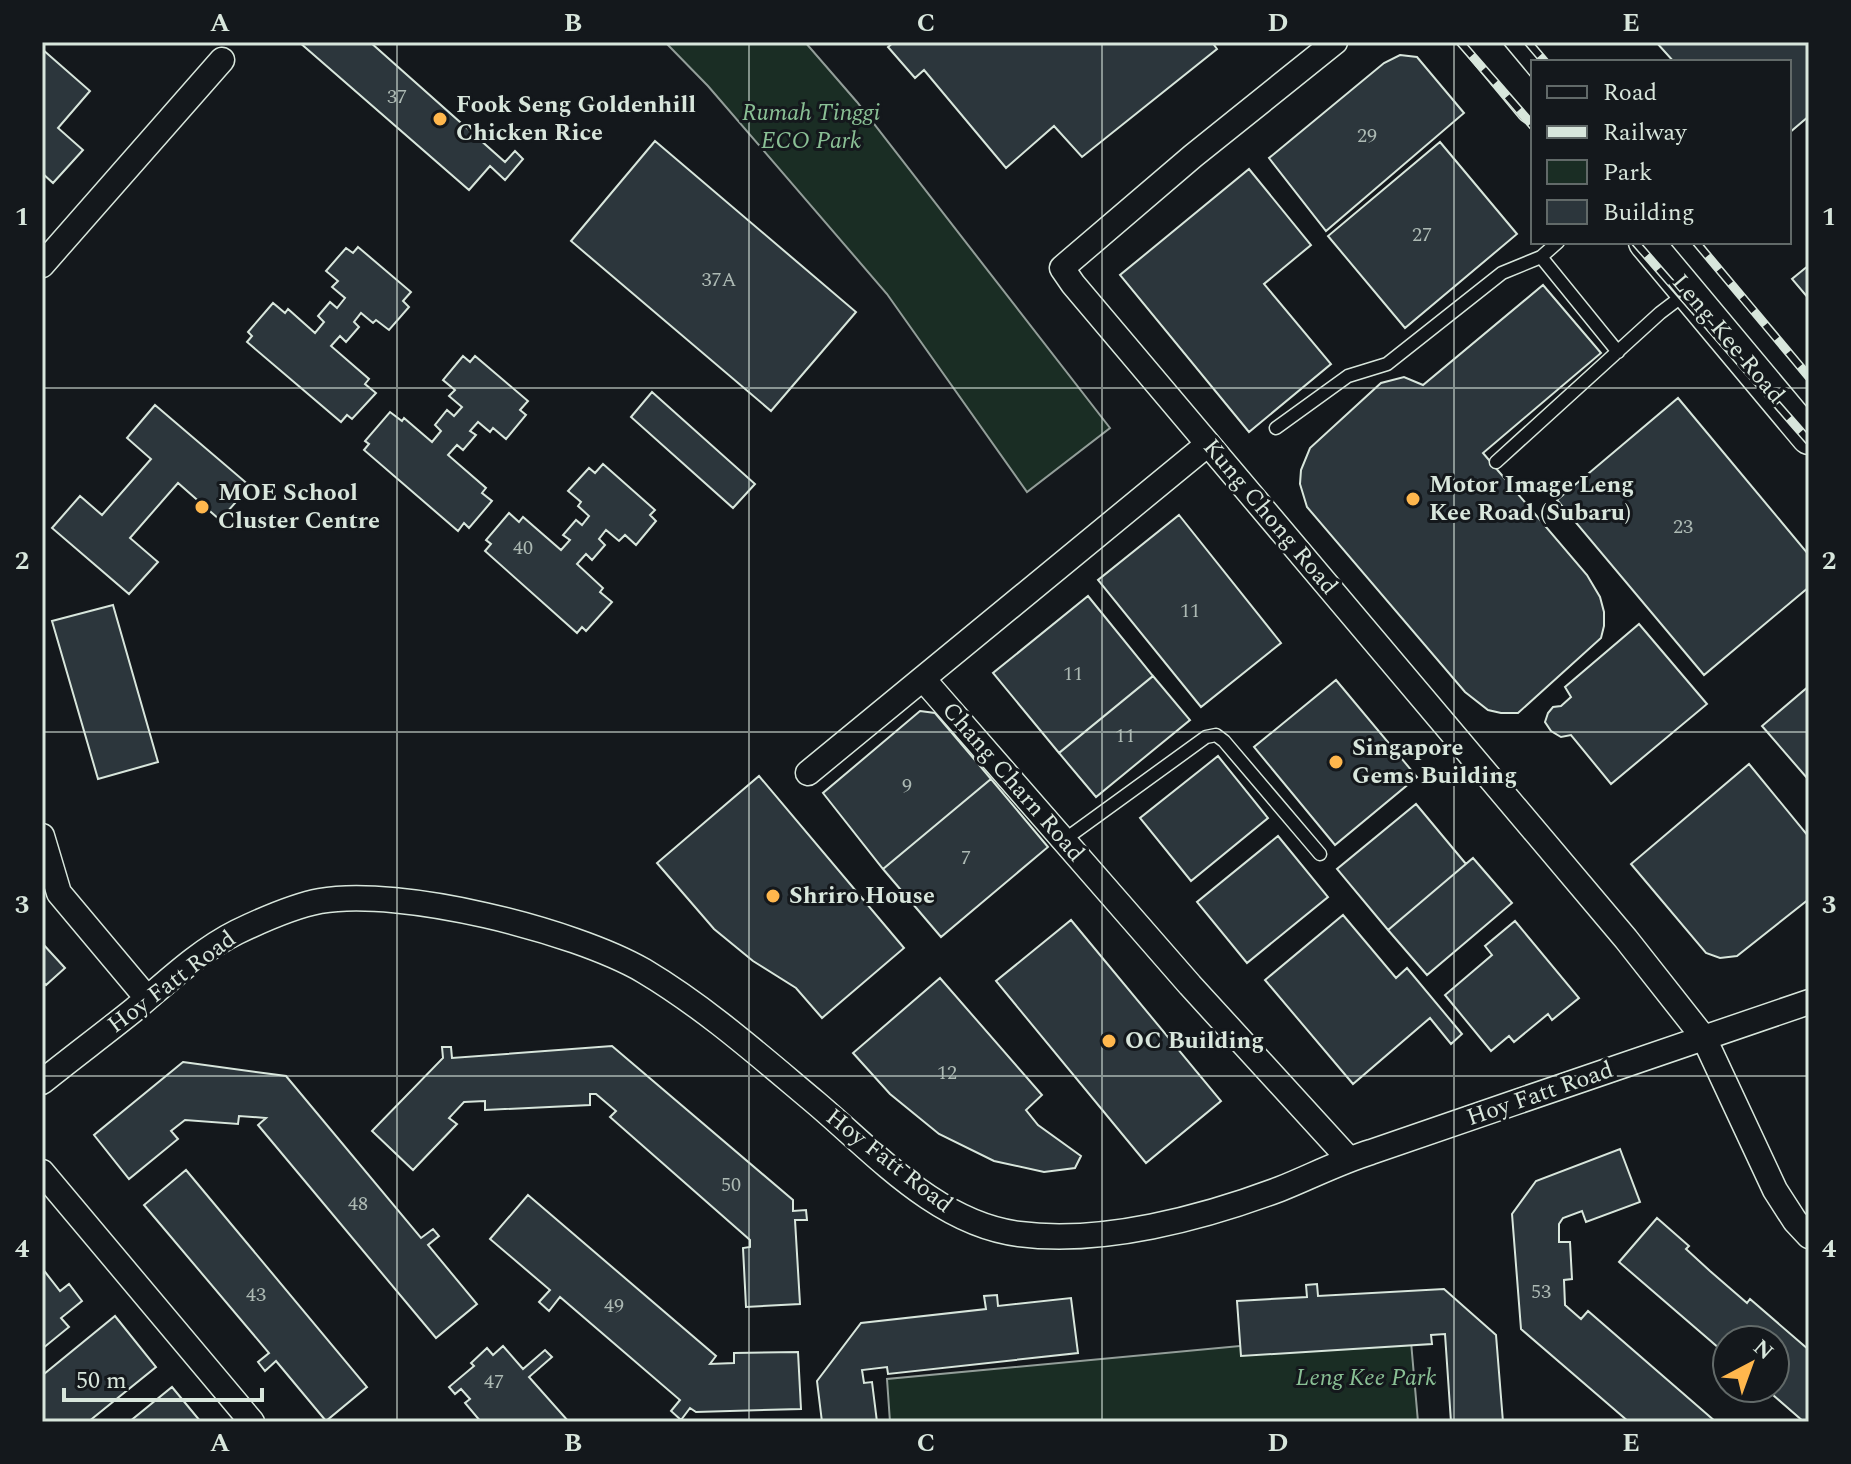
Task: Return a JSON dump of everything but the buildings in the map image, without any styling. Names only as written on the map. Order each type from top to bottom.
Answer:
[{"type":"street","name":"Kung Chong Road","points":[[1335,42],[1193,156],[1062,268],[1626,939],[1704,1038],[1775,1190],[1809,1236]]},
{"type":"street","points":[[1479,42],[1531,105]]},
{"type":"street","points":[[42,265],[222,60]]},
{"type":"street","name":"Leng Kee Road","points":[[1648,244],[1809,437]]},
{"type":"street","name":"Chang Charn Road","points":[[1208,444],[924,680],[1190,985],[1349,1159]]},
{"type":"street","points":[[808,773],[924,680]]},
{"type":"street","points":[[42,836],[59,893],[147,998]]},
{"type":"street","name":"Hoy Fatt Road","points":[[42,1082],[183,968],[233,934],[316,902],[409,902],[461,910],[532,929],[637,967],[739,1039],[908,1182],[951,1211],[988,1229],[1024,1235],[1060,1236],[1130,1229],[1215,1211],[1349,1159],[1809,1002]]},
{"type":"street","points":[[42,1172],[252,1422]]},
{"type":"lane","points":[[1276,428],[1348,376],[1387,364],[1502,273],[1541,257],[1556,244]]},
{"type":"lane","points":[[1541,257],[1618,352]]},
{"type":"lane","points":[[1496,462],[1660,313],[1688,292]]},
{"type":"lane","points":[[1064,840],[1206,737],[1216,735],[1320,854]]},
{"type":"green space","name":"Rumah Tinggi ECO Park","points":[[665,42],[805,42],[857,102],[1110,428],[1027,492],[887,294],[708,86]]},
{"type":"green space","name":"Leng Kee Park","points":[[1410,1330],[1418,1422],[890,1422],[887,1379]]},
{"type":"railway","points":[[1460,42],[1531,124]]},
{"type":"railway","points":[[1528,42],[1543,60]]},
{"type":"railway","points":[[1637,244],[1809,441]]},
{"type":"railway","points":[[1698,244],[1809,377]]},
{"type":"place","name":"Fook Seng Goldenhill Chicken Rice","points":[[440,119]]},
{"type":"place","name":"Motor Image Leng Kee Road (Subaru)","points":[[1413,499]]},
{"type":"place","name":"MOE School Cluster Centre","points":[[202,507]]},
{"type":"place","name":"Singapore Gems Building","points":[[1336,762]]},
{"type":"place","name":"Shriro House","points":[[773,896]]},
{"type":"place","name":"OC Building","points":[[1109,1041]]}]
